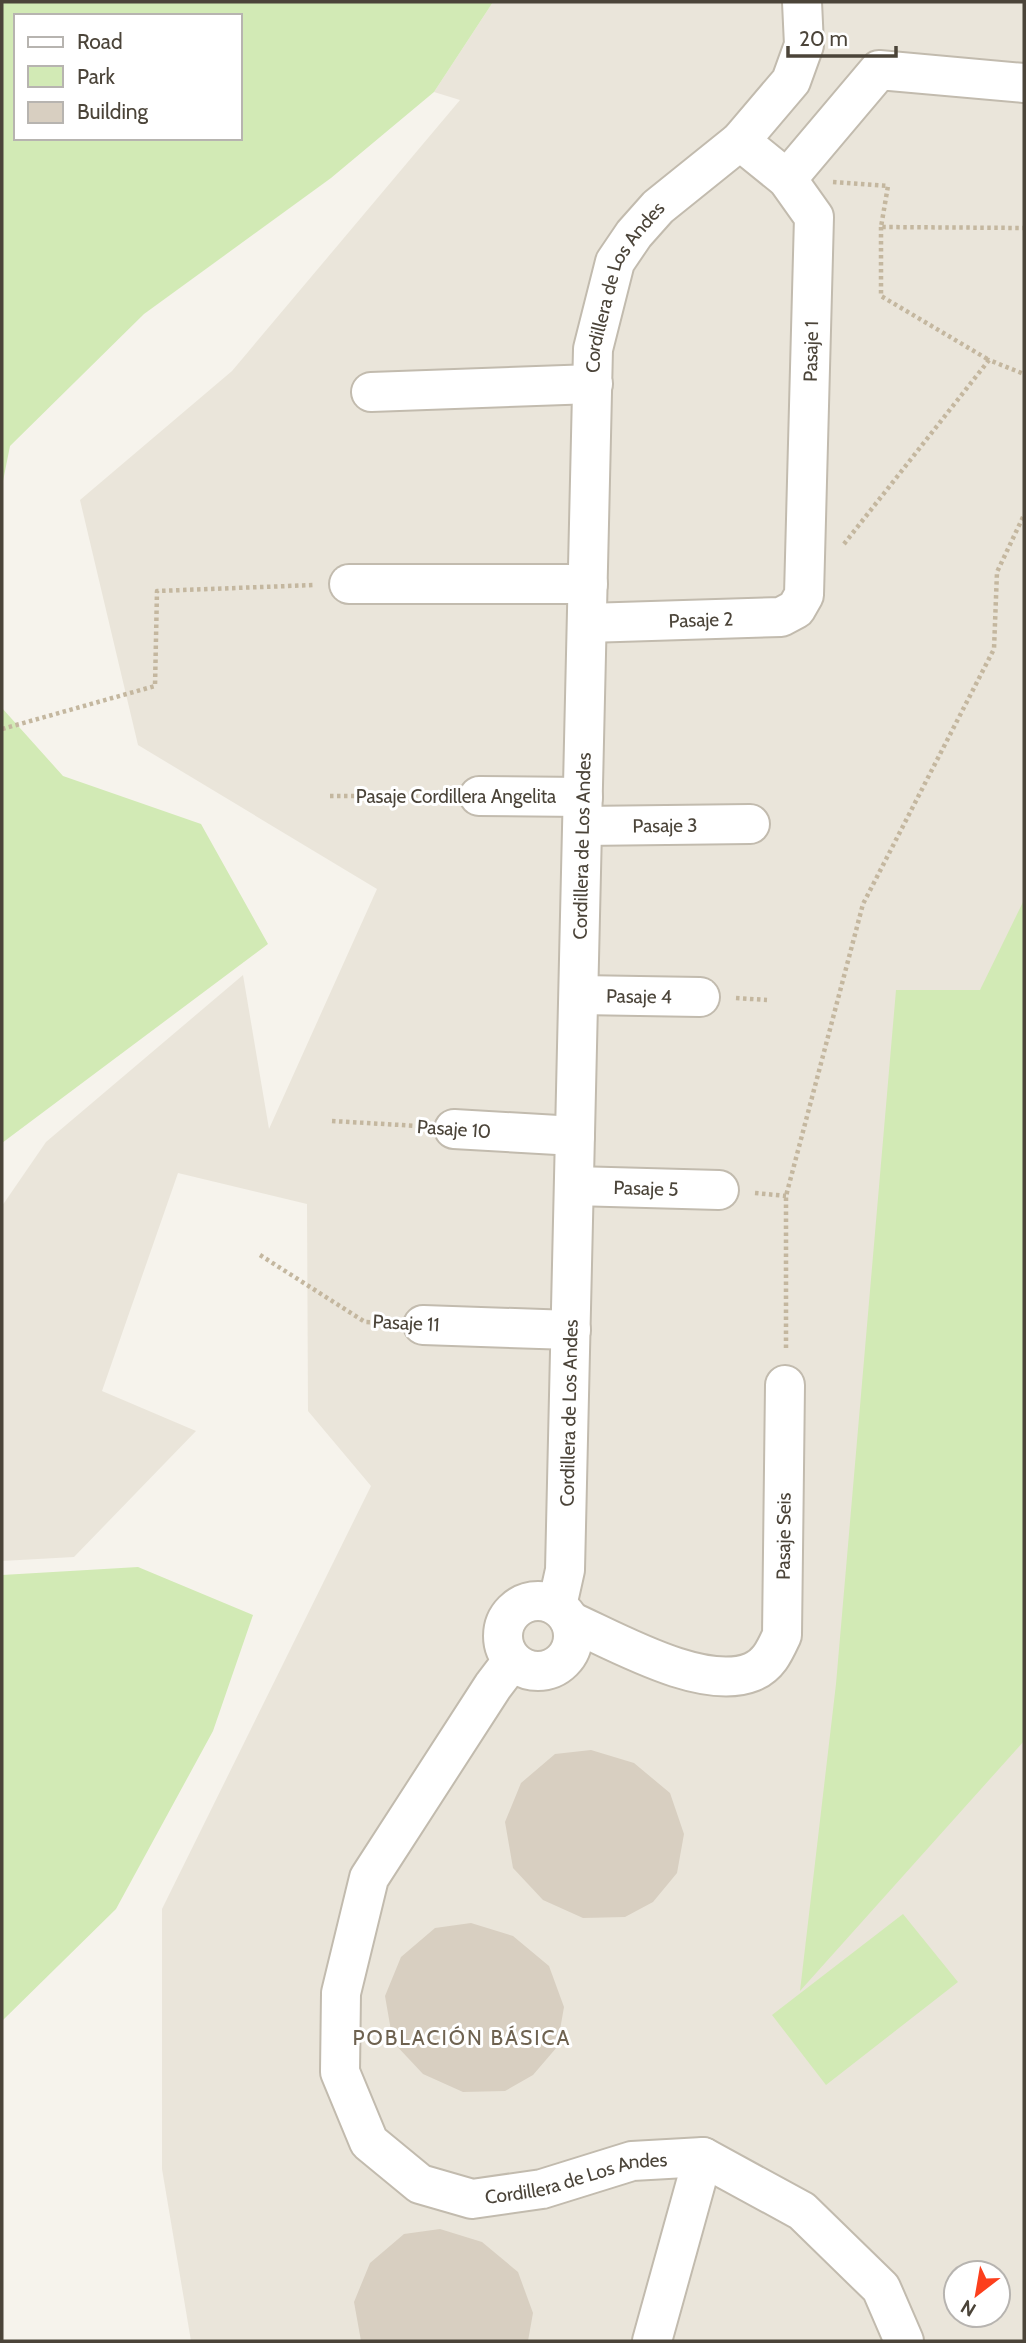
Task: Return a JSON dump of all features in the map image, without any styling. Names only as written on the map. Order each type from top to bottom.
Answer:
[{"type":"street","name":"Cordillera de Los Andes","points":[[652,2341],[704,2157],[632,2161],[541,2189],[472,2199],[419,2185],[369,2142],[340,2072],[341,1993],[369,1878],[493,1686],[512,1661],[529,1671],[549,1670],[565,1659],[572,1641],[563,1614],[593,349],[615,262],[657,207],[740,141],[791,82],[804,45],[802,2]]},
{"type":"street","points":[[788,179],[879,70],[1024,83]]},
{"type":"street","name":"Pasaje 1","points":[[740,141],[788,179],[814,218],[804,595]]},
{"type":"street","points":[[370,392],[593,384]]},
{"type":"street","points":[[349,584],[588,584]]},
{"type":"street","name":"Pasaje 2","points":[[587,623],[781,617],[796,609],[804,595]]},
{"type":"street","name":"Pasaje Cordillera Angelita","points":[[478,796],[583,811]]},
{"type":"street","name":"Pasaje 3","points":[[583,811],[750,824]]},
{"type":"street","name":"Pasaje 4","points":[[579,995],[699,997]]},
{"type":"street","name":"Pasaje 10","points":[[454,1129],[575,1136]]},
{"type":"street","name":"Pasaje 5","points":[[574,1186],[719,1189]]},
{"type":"street","name":"Pasaje 11","points":[[423,1325],[571,1331]]},
{"type":"street","name":"Pasaje Seis","points":[[563,1614],[685,1670],[722,1676],[752,1672],[771,1658],[782,1635],[785,1385]]},
{"type":"street","points":[[512,1661],[503,1643],[505,1623],[518,1607],[537,1601],[563,1614]]},
{"type":"street","points":[[704,2157],[802,2211],[881,2288],[904,2341]]},
{"type":"path","points":[[788,179],[888,186],[881,227],[881,296],[989,360],[1024,374]]},
{"type":"path","points":[[881,227],[1024,228]]},
{"type":"path","points":[[804,595],[989,360]]},
{"type":"path","points":[[785,1385],[786,1196],[863,904],[994,649],[997,572],[1024,515]]},
{"type":"path","points":[[2,729],[155,686],[157,592],[349,584]]},
{"type":"path","name":"Pasaje Cordillera Angelita","points":[[330,796],[478,796]]},
{"type":"path","name":"Pasaje 10","points":[[332,1121],[454,1129]]},
{"type":"path","name":"Pasaje 11","points":[[260,1255],[365,1322],[423,1325]]},
{"type":"shaded area","points":[[493,2],[1024,2],[1024,2341],[191,2341],[162,2169],[162,1909],[371,1486],[308,1411],[307,1204],[178,1173],[102,1391],[196,1431],[74,1557],[2,1561],[2,1206],[46,1142],[243,975],[269,1129],[377,889],[138,745],[80,500],[232,371],[460,100],[434,92]]},
{"type":"green space","points":[[2,2],[493,2],[434,92],[331,178],[144,314],[10,446],[2,486]]},
{"type":"green space","points":[[2,708],[63,776],[201,824],[268,944],[2,1143]]},
{"type":"green space","points":[[1024,900],[1024,1741],[800,1991],[836,1684],[896,990],[980,990]]},
{"type":"green space","points":[[138,1567],[253,1615],[213,1731],[116,1909],[2,2021],[2,1575]]},
{"type":"green space","points":[[903,1914],[958,1982],[826,2085],[772,2015]]},
{"type":"building","points":[[591,1750],[634,1763],[670,1793],[684,1834],[677,1873],[653,1902],[625,1917],[583,1918],[543,1900],[513,1868],[505,1822],[521,1783],[555,1754]]},
{"type":"building","points":[[471,1923],[513,1936],[549,1966],[564,2007],[557,2047],[533,2075],[505,2091],[463,2092],[423,2074],[393,2042],[385,1996],[401,1957],[435,1928]]},
{"type":"building","points":[[440,2229],[482,2242],[518,2272],[533,2313],[528,2341],[361,2341],[354,2302],[370,2263],[404,2234]]},
{"type":"district","name":"POBLACIÓN BÁSICA","points":[[462,2037]]}]
